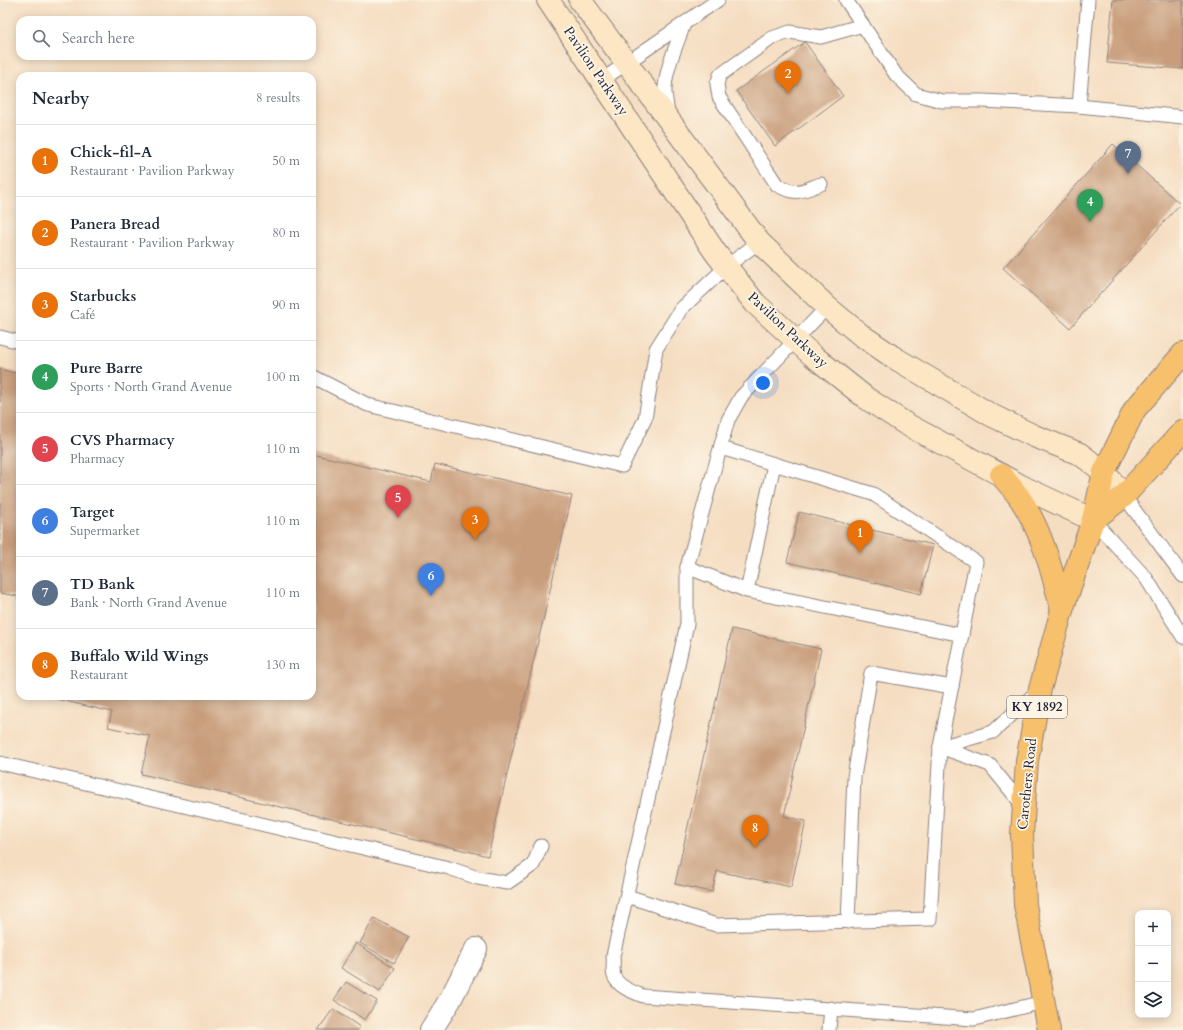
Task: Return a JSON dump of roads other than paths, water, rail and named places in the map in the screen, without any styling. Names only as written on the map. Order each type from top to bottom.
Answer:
[{"type":"main road","name":"Pavilion Parkway","points":[[548,0],[715,252],[755,303],[812,355],[866,398],[906,424],[1001,475],[1093,520]]},
{"type":"main road","name":"Pavilion Parkway","points":[[580,0],[759,242],[826,307],[861,335],[893,357],[991,415],[1034,436],[1080,454],[1104,472],[1124,496]]},
{"type":"main road","name":"KY 1892","points":[[1093,520],[1104,472],[1135,409],[1183,354]]},
{"type":"main road","points":[[1093,520],[1124,496],[1183,431]]},
{"type":"main road","points":[[1001,475],[1019,497],[1034,526],[1050,562],[1062,610]]},
{"type":"main road","name":"Carothers Road","points":[[1049,1030],[1025,905],[1022,834],[1027,761],[1040,689],[1062,610],[1093,520]]},
{"type":"street","points":[[431,1030],[450,1000],[476,949]]},
{"type":"lane","points":[[602,80],[718,0]]},
{"type":"lane","points":[[846,0],[896,75],[916,94],[942,101],[983,101],[1079,106],[1183,117]]},
{"type":"lane","points":[[1079,106],[1088,0]]},
{"type":"lane","points":[[669,120],[665,92],[666,79],[684,24]]},
{"type":"lane","points":[[820,184],[798,193],[788,191],[777,185],[719,97],[717,84],[720,75],[772,38],[790,32],[821,37],[863,25]]},
{"type":"lane","points":[[316,378],[368,405],[622,466],[645,419],[656,349],[681,309],[727,266],[759,242]]},
{"type":"lane","points":[[826,307],[741,397],[728,420],[687,567],[687,624],[614,956],[614,976],[620,984],[630,991],[643,996],[656,998],[830,1008],[974,1019],[1043,1002]]},
{"type":"lane","points":[[0,337],[16,341]]},
{"type":"lane","points":[[627,896],[716,925],[930,919],[940,747],[976,562],[873,494],[721,448]]},
{"type":"lane","points":[[747,590],[774,464]]},
{"type":"lane","points":[[1124,496],[1183,576]]},
{"type":"lane","points":[[1093,520],[1146,578],[1183,637]]},
{"type":"lane","points":[[687,567],[747,590],[962,635]]},
{"type":"lane","points":[[848,922],[854,777],[871,673],[952,687]]},
{"type":"lane","points":[[940,747],[993,732],[1040,689]]},
{"type":"lane","points":[[940,747],[990,765],[1024,807]]},
{"type":"lane","points":[[0,763],[449,868],[478,878],[506,883],[533,865],[541,846]]},
{"type":"lane","points":[[830,1008],[830,1030]]},
{"type":"place","name":"Panera Bread","points":[[788,94]]},
{"type":"place","name":"TD Bank","points":[[1128,174]]},
{"type":"place","name":"Pure Barre","points":[[1090,222]]},
{"type":"place","name":"CVS Pharmacy","points":[[398,518]]},
{"type":"place","name":"Starbucks","points":[[475,540]]},
{"type":"place","name":"Chick-fil-A","points":[[860,553]]},
{"type":"place","name":"Target","points":[[431,596]]},
{"type":"place","name":"Buffalo Wild Wings","points":[[755,848]]}]
